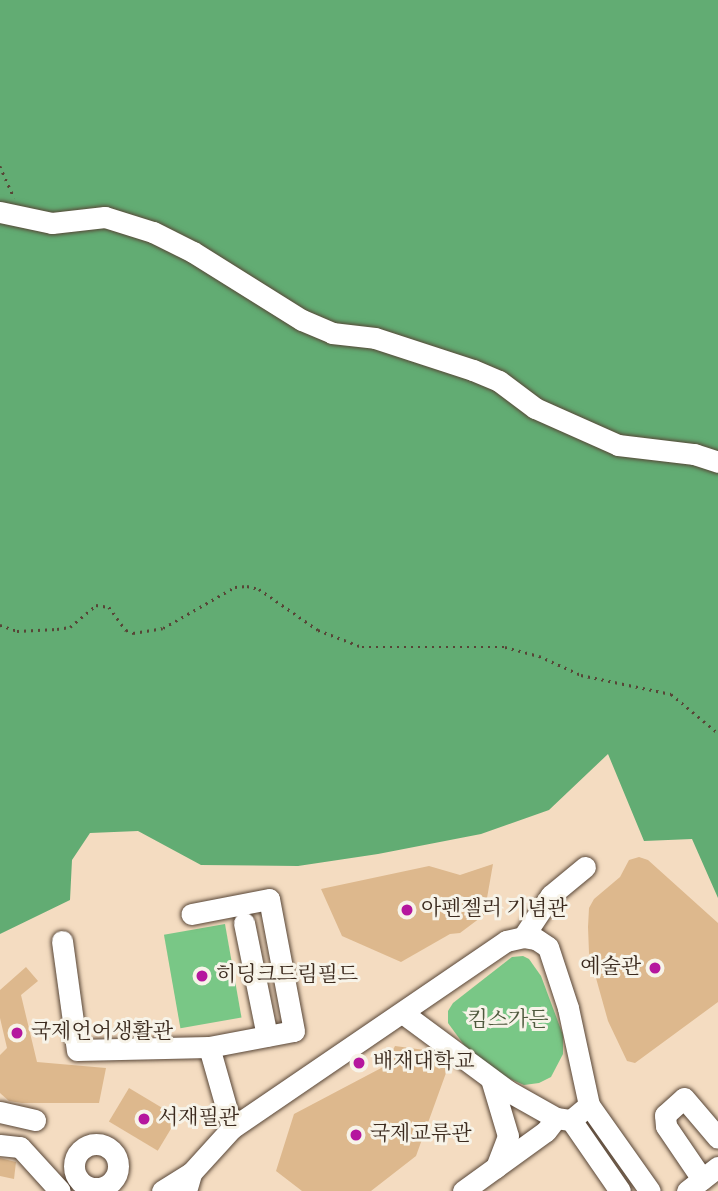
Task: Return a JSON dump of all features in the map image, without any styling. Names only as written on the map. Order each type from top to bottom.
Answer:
[{"type":"lane","points":[[8,208],[52,223],[105,217],[142,228],[193,252],[302,320],[332,333],[375,338],[473,370],[499,381],[535,408],[618,445],[694,454],[718,462]]},
{"type":"lane","points":[[523,937],[551,895],[585,867]]},
{"type":"lane","points":[[62,942],[77,1050],[209,1047],[294,1031],[269,899],[191,914]]},
{"type":"lane","points":[[244,923],[267,1036]]},
{"type":"lane","points":[[162,1191],[188,1182],[232,1128],[382,1024],[404,1014],[506,941],[523,937],[536,939],[548,947],[568,1008],[589,1105],[650,1191]]},
{"type":"lane","points":[[404,1014],[491,1079],[564,1119],[620,1191]]},
{"type":"lane","points":[[209,1047],[232,1128]]},
{"type":"lane","points":[[491,1079],[508,1136],[496,1168]]},
{"type":"lane","points":[[702,1179],[666,1126],[665,1115],[684,1098],[718,1138]]},
{"type":"lane","points":[[463,1191],[546,1131],[589,1105]]},
{"type":"lane","points":[[0,1112],[35,1119]]},
{"type":"lane","points":[[0,1145],[20,1147],[60,1191]]},
{"type":"path","points":[[0,166],[8,208]]},
{"type":"path","points":[[0,625],[17,631],[57,629],[70,626],[96,605],[109,607],[126,630],[133,633],[163,628],[234,587],[247,586],[259,589],[318,630],[362,647],[505,647],[539,656],[581,675],[671,694],[718,733]]},
{"type":"green space","points":[[0,0],[718,0],[718,898],[692,839],[644,841],[608,754],[549,810],[481,834],[378,854],[298,866],[201,865],[138,831],[90,833],[72,860],[70,900],[0,934]]},
{"type":"green space","name":"히딩크드림필드","points":[[225,924],[241,1018],[180,1028],[164,935]]},
{"type":"green space","name":"킴스가든","points":[[523,956],[529,959],[541,976],[563,1035],[563,1054],[551,1077],[539,1083],[524,1085],[499,1074],[467,1049],[448,1023],[448,1011],[453,1003],[512,957]]},
{"type":"building","name":"예술관","points":[[639,857],[648,860],[718,923],[718,1002],[635,1063],[627,1061],[608,1021],[589,953],[588,927],[589,908],[594,899],[620,877],[629,860]]},
{"type":"building","name":"아펜젤러 기념관","points":[[493,864],[484,915],[460,933],[450,934],[401,962],[342,936],[321,889],[429,866],[460,875]]},
{"type":"building","name":"국제언어생활관","points":[[26,967],[38,981],[21,995],[37,1062],[106,1068],[99,1103],[22,1103],[9,1101],[0,1093],[0,1055],[7,1048],[0,1018],[0,990]]},
{"type":"building","name":"국제교류관","points":[[395,1046],[432,1051],[444,1061],[446,1073],[416,1156],[371,1191],[302,1191],[276,1171],[294,1114],[385,1066]]},
{"type":"building","name":"서재필관","points":[[129,1088],[178,1117],[158,1151],[109,1121]]},
{"type":"building","points":[[0,1158],[16,1162],[14,1179],[0,1176]]},
{"type":"place","name":"아펜젤러 기념관","points":[[407,910]]},
{"type":"place","name":"예술관","points":[[655,968]]},
{"type":"place","name":"히딩크드림필드","points":[[202,976]]},
{"type":"place","name":"국제언어생활관","points":[[17,1033]]},
{"type":"place","name":"배재대학교","points":[[359,1063]]},
{"type":"place","name":"서재필관","points":[[144,1119]]},
{"type":"place","name":"국제교류관","points":[[356,1135]]}]
